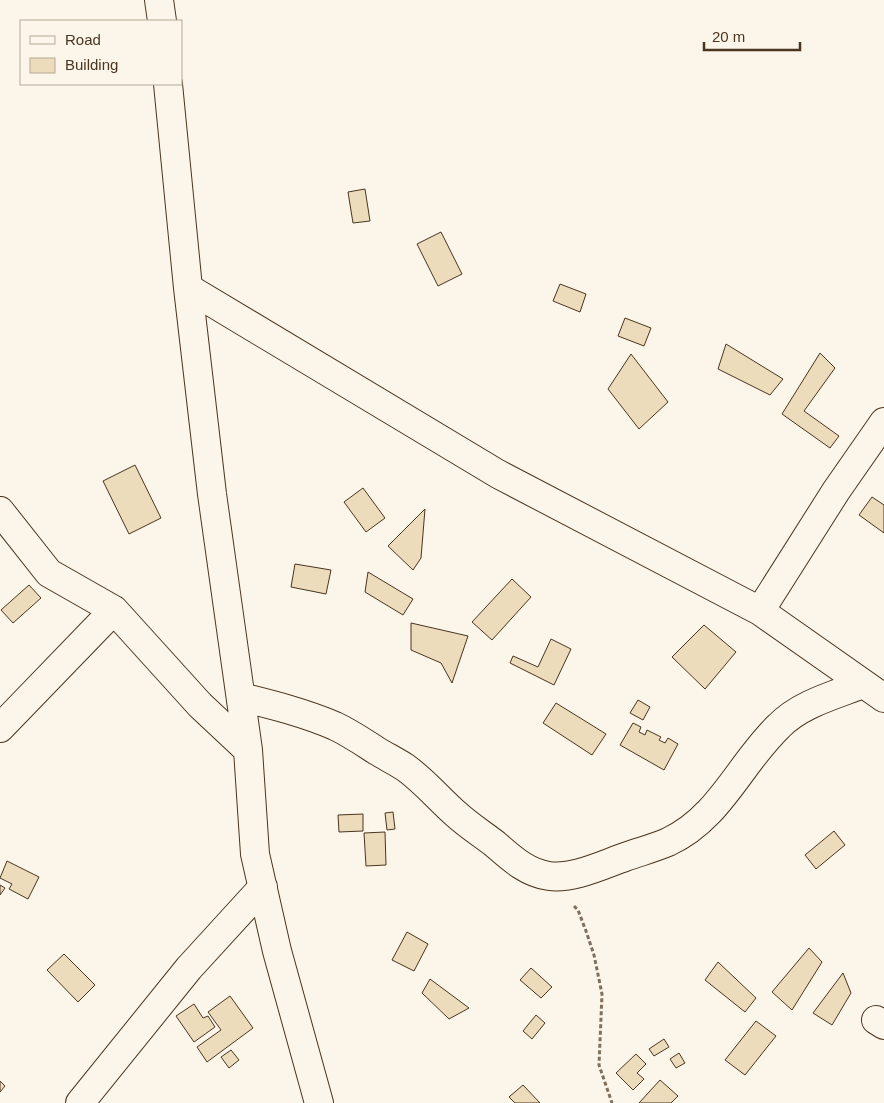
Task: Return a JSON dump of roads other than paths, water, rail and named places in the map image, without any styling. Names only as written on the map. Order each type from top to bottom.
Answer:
[{"type":"street","points":[[160,0],[162,20]]},
{"type":"street","points":[[168,85],[188,288],[212,494],[248,750],[255,854],[277,951],[319,1103]]},
{"type":"street","points":[[188,288],[498,474],[760,611],[873,691]]},
{"type":"street","points":[[760,611],[836,491],[884,422]]},
{"type":"street","points":[[0,511],[49,573],[114,610],[200,705],[248,750]]},
{"type":"street","points":[[0,728],[114,610]]},
{"type":"street","points":[[241,696],[280,707],[334,726],[362,740],[405,767],[425,783],[461,819],[513,861],[538,874],[550,876],[569,875],[585,871],[668,842],[684,833],[714,809],[749,761],[779,725],[810,704],[873,691]]},
{"type":"street","points":[[80,1103],[189,968],[263,887]]}]
